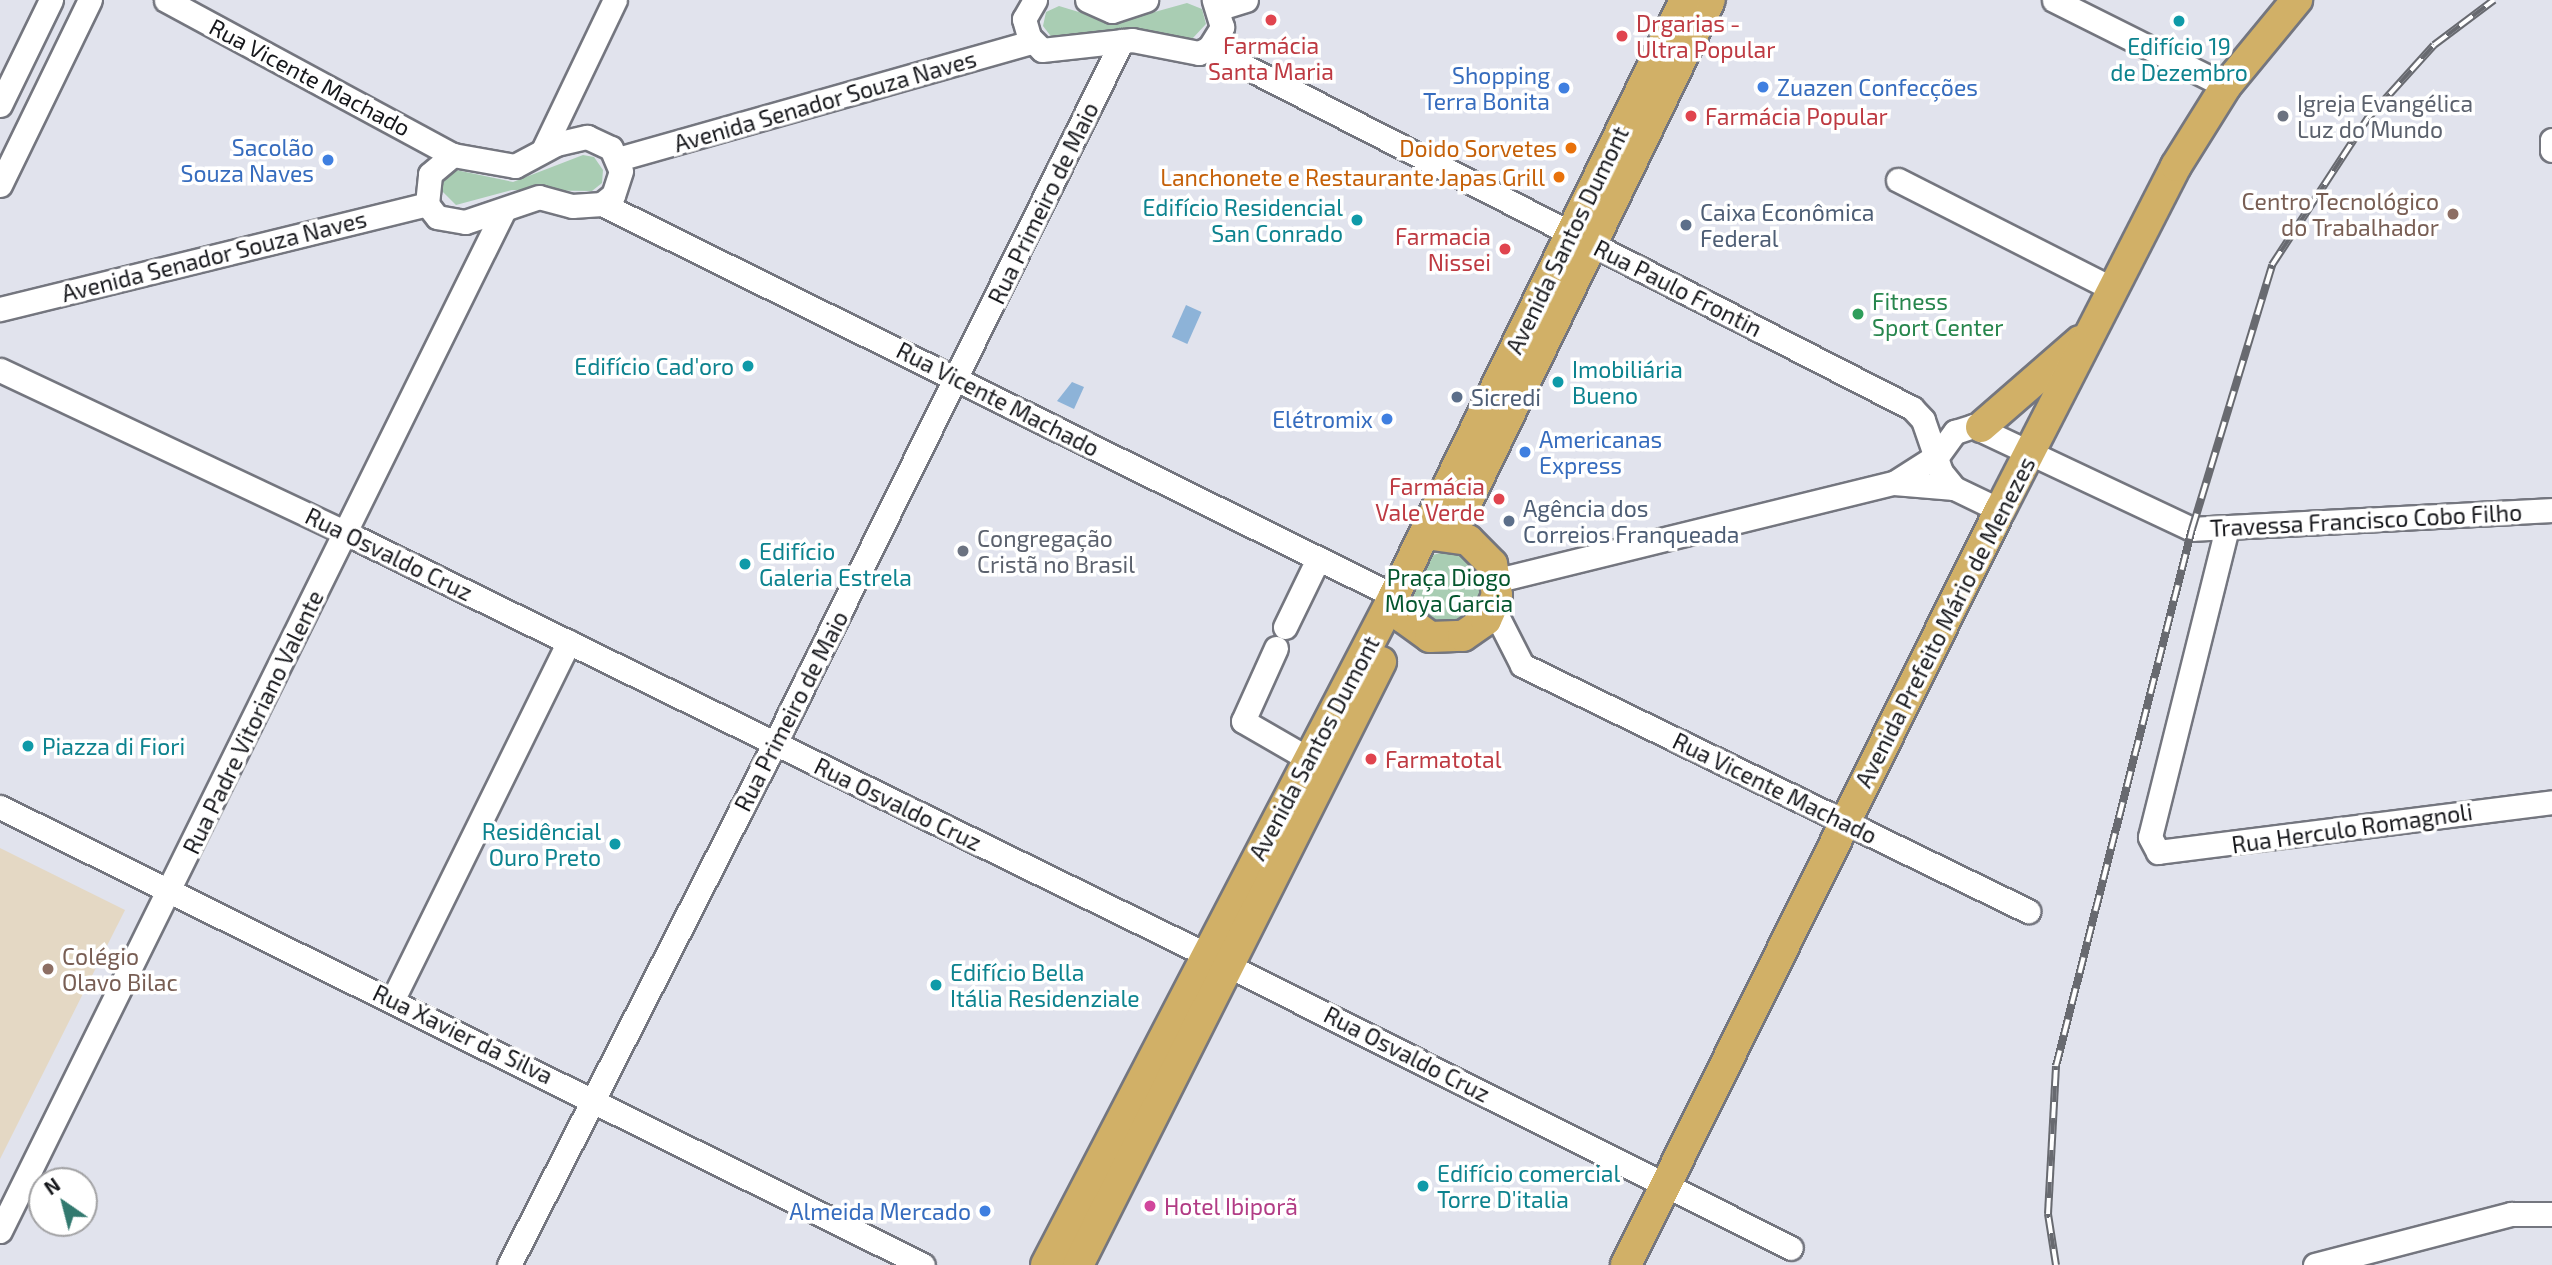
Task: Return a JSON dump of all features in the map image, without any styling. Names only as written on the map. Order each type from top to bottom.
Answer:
[{"type":"main road","name":"Avenida Santos Dumont","points":[[1451,535],[1685,0]]},
{"type":"main road","name":"Avenida Santos Dumont","points":[[1046,1265],[1111,1168],[1399,607],[1422,538],[1710,0]]},
{"type":"main road","name":"Avenida Prefeito Mário de Menezes","points":[[1626,1265],[1668,1185],[2000,510],[2176,166],[2226,86],[2297,0]]},
{"type":"main road","points":[[1981,427],[2090,332]]},
{"type":"main road","points":[[1399,607],[1423,633],[1447,639],[1475,630],[1496,594],[1482,550],[1451,535],[1422,538]]},
{"type":"main road","name":"Avenida Santos Dumont","points":[[1217,960],[1307,758],[1399,607]]},
{"type":"main road","name":"Avenida Santos Dumont","points":[[1078,1265],[1111,1168]]},
{"type":"street","points":[[31,121],[0,106],[51,0]]},
{"type":"street","points":[[0,185],[90,0]]},
{"type":"street","name":"Rua Vicente Machado","points":[[166,0],[453,155],[515,166],[543,150],[587,137],[607,144],[618,159]]},
{"type":"street","points":[[543,150],[615,0]]},
{"type":"street","points":[[1035,0],[1024,19],[1032,42],[1040,50],[1056,51],[1122,41],[1160,44],[1189,53],[1209,48],[1222,27],[1217,4],[1246,0]]},
{"type":"street","points":[[1087,0],[1112,11],[1146,0]]},
{"type":"street","points":[[2058,1],[2226,86]]},
{"type":"street","name":"Rua Primeiro de Maio","points":[[509,1265],[596,1100],[775,743],[1122,41]]},
{"type":"street","name":"Avenida Senador Souza Naves","points":[[618,159],[1032,42]]},
{"type":"street","name":"Rua Paulo Frontin","points":[[1209,48],[1912,408],[1923,420],[1938,455],[1941,472],[1954,488]]},
{"type":"street","points":[[453,155],[430,174],[427,204],[438,217],[451,221],[503,212],[539,197],[572,206],[602,204],[619,185],[618,159]]},
{"type":"street","points":[[1898,180],[2113,289]]},
{"type":"street","name":"Avenida Senador Souza Naves","points":[[0,309],[427,204]]},
{"type":"street","name":"Rua Vicente Machado","points":[[602,204],[1318,559],[1399,607]]},
{"type":"street","name":"Rua Padre Vitoriano Valente","points":[[0,1231],[503,212]]},
{"type":"street","name":"Rua Osvaldo Cruz","points":[[0,370],[346,533],[569,642],[1217,960],[1791,1248]]},
{"type":"street","points":[[1496,594],[1895,483],[1938,455],[1955,432],[1981,427]]},
{"type":"street","name":"Travessa Francisco Cobo Filho","points":[[1981,427],[2192,529],[2552,510]]},
{"type":"street","points":[[1895,483],[1954,488],[2000,510]]},
{"type":"street","name":"Rua Herculo Romagnoli","points":[[2227,528],[2150,837],[2154,848],[2165,854],[2552,802]]},
{"type":"street","points":[[1285,627],[1318,559]]},
{"type":"street","name":"Rua Vicente Machado","points":[[1496,594],[1522,665],[2028,911]]},
{"type":"street","points":[[393,999],[569,642]]},
{"type":"street","points":[[1276,648],[1243,721],[1307,758]]},
{"type":"street","name":"Rua Xavier da Silva","points":[[0,807],[170,888],[923,1265]]},
{"type":"street","points":[[2315,1265],[2511,1214],[2552,1214]]},
{"type":"shaded area","name":"Colégio Olavo Bilac","points":[[0,848],[125,910],[0,1159]]},
{"type":"green space","points":[[1187,3],[1202,9],[1206,24],[1192,39],[1113,31],[1053,39],[1043,26],[1046,12],[1059,6],[1115,23]]},
{"type":"green space","points":[[583,155],[594,157],[603,170],[602,183],[592,191],[512,190],[456,205],[442,191],[444,178],[456,170],[513,182]]},
{"type":"green space","name":"Praça Diogo Moya Garcia","points":[[1448,552],[1462,555],[1474,563],[1482,575],[1485,589],[1482,603],[1474,615],[1462,623],[1448,626],[1434,623],[1422,615],[1414,603],[1411,589],[1414,575],[1422,563],[1434,555]]},
{"type":"water","points":[[1186,305],[1202,312],[1187,344],[1172,337]]},
{"type":"water","points":[[1072,382],[1084,387],[1074,409],[1057,401]]},
{"type":"railway","points":[[2056,1265],[2048,1214],[2056,1066],[2192,529],[2272,265],[2368,118],[2434,45],[2494,0]]},
{"type":"place","name":"Farmácia Santa Maria","points":[[1271,20]]},
{"type":"place","name":"Edifício 19 de Dezembro","points":[[2179,21]]},
{"type":"place","name":"Drgarias - Ultra Popular","points":[[1622,36]]},
{"type":"place","name":"Zuazen Confecções","points":[[1763,87]]},
{"type":"place","name":"Shopping Terra Bonita","points":[[1564,88]]},
{"type":"place","name":"Farmácia Popular","points":[[1691,116]]},
{"type":"place","name":"Igreja Evangélica Luz do Mundo","points":[[2283,116]]},
{"type":"place","name":"Doido Sorvetes","points":[[1571,148]]},
{"type":"place","name":"Sacolão Souza Naves","points":[[328,160]]},
{"type":"place","name":"Lanchonete e Restaurante Japas Grill","points":[[1559,177]]},
{"type":"place","name":"Centro Tecnológico do Trabalhador","points":[[2453,214]]},
{"type":"place","name":"Edifício Residencial San Conrado","points":[[1357,220]]},
{"type":"place","name":"Caixa Econômica Federal","points":[[1686,225]]},
{"type":"place","name":"Farmacia Nissei","points":[[1505,249]]},
{"type":"place","name":"Fitness Sport Center","points":[[1858,314]]},
{"type":"place","name":"Edifício Cad'oro","points":[[748,366]]},
{"type":"place","name":"Imobiliária Bueno","points":[[1558,382]]},
{"type":"place","name":"Sicredi","points":[[1457,397]]},
{"type":"place","name":"Elétromix","points":[[1387,419]]},
{"type":"place","name":"Americanas Express","points":[[1525,452]]},
{"type":"place","name":"Farmácia Vale Verde","points":[[1499,499]]},
{"type":"place","name":"Agência dos Correios Franqueada","points":[[1509,521]]},
{"type":"place","name":"Congregação Cristã no Brasil","points":[[963,551]]},
{"type":"place","name":"Edifício Galeria Estrela","points":[[745,564]]},
{"type":"place","name":"Piazza di Fiori","points":[[28,746]]},
{"type":"place","name":"Farmatotal","points":[[1371,759]]},
{"type":"place","name":"Residêncial Ouro Preto","points":[[615,844]]},
{"type":"place","name":"Colégio Olavo Bilac","points":[[48,969]]},
{"type":"place","name":"Edifício Bella Itália Residenziale","points":[[936,985]]},
{"type":"place","name":"Edifício comercial Torre D'italia","points":[[1423,1186]]},
{"type":"place","name":"Hotel Ibiporã","points":[[1150,1206]]},
{"type":"place","name":"Almeida Mercado","points":[[985,1211]]}]
